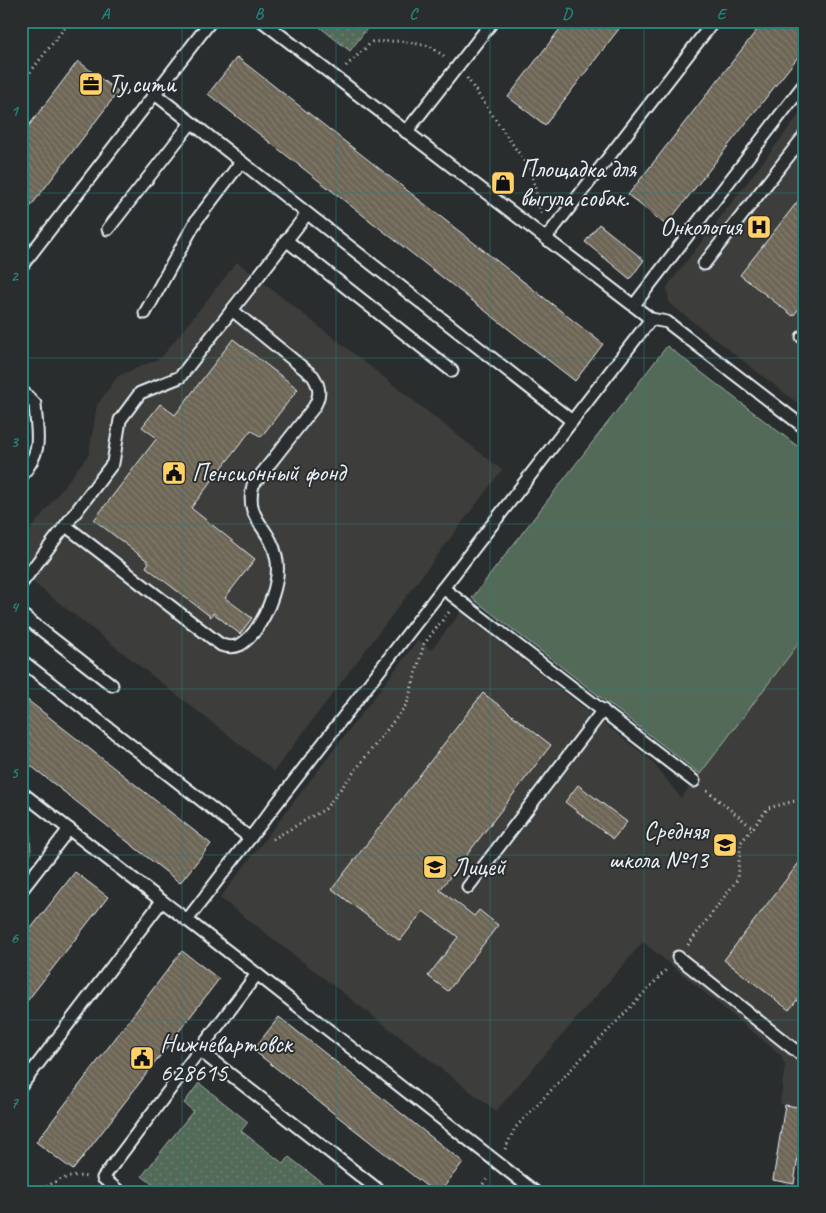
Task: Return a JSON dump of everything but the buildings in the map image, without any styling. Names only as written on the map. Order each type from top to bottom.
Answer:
[{"type":"lane","points":[[21,267],[211,21]]},
{"type":"lane","points":[[262,21],[651,319],[667,322],[805,428]]},
{"type":"lane","points":[[406,132],[492,21]]},
{"type":"lane","points":[[546,238],[714,21]]},
{"type":"lane","points":[[634,305],[805,83]]},
{"type":"lane","points":[[155,94],[572,421]]},
{"type":"lane","points":[[108,229],[191,123]]},
{"type":"lane","points":[[704,264],[805,135]]},
{"type":"lane","points":[[145,313],[196,221],[241,162]]},
{"type":"lane","points":[[21,584],[113,464],[120,420],[140,393],[180,377],[307,214]]},
{"type":"lane","points":[[286,240],[452,371]]},
{"type":"lane","points":[[66,526],[221,646],[230,648],[245,643],[270,607],[277,564],[271,543],[253,514],[251,495],[253,485],[314,407],[319,398],[319,385],[313,376],[232,310]]},
{"type":"lane","points":[[187,920],[651,319]]},
{"type":"lane","points":[[21,390],[35,404],[38,451],[21,477]]},
{"type":"lane","points":[[443,588],[694,781]]},
{"type":"lane","points":[[21,614],[112,685]]},
{"type":"lane","points":[[21,660],[250,838]]},
{"type":"lane","points":[[468,887],[603,710]]},
{"type":"lane","points":[[21,792],[535,1192]]},
{"type":"lane","points":[[21,891],[69,829]]},
{"type":"lane","points":[[21,1086],[162,901]]},
{"type":"lane","points":[[678,958],[805,1058]]},
{"type":"lane","points":[[120,1192],[103,1178],[257,974]]},
{"type":"lane","points":[[199,1050],[381,1192]]},
{"type":"path","points":[[21,84],[70,21]]},
{"type":"path","points":[[334,76],[372,42],[401,41],[430,46],[457,67],[473,84],[532,171],[546,238]]},
{"type":"path","points":[[250,838],[266,842],[325,809],[407,704],[424,644],[459,600]]},
{"type":"path","points":[[694,781],[753,828]]},
{"type":"path","points":[[477,1192],[498,1163],[515,1128],[678,958],[737,880],[742,842],[768,808],[799,800],[805,793]]},
{"type":"path","points":[[38,1192],[60,1178],[75,1175],[103,1178]]},
{"type":"path","points":[[798,1192],[805,1185]]},
{"type":"shaded area","name":"Онкология","points":[[805,107],[805,409],[669,303],[667,287]]},
{"type":"shaded area","points":[[237,262],[502,470],[274,771],[21,573],[21,542],[89,454],[97,405],[118,376],[161,358]]},
{"type":"shaded area","name":"Лицей","points":[[461,612],[651,760],[681,798],[805,635],[805,1108],[780,1104],[785,1065],[781,1055],[643,942],[496,1111],[220,898],[418,640],[431,650]]},
{"type":"green space","points":[[312,21],[373,21],[350,51]]},
{"type":"green space","points":[[667,346],[805,452],[805,635],[700,774],[472,598]]},
{"type":"green space","points":[[21,827],[30,833],[31,854],[21,866]]},
{"type":"green space","points":[[199,1083],[248,1122],[241,1131],[284,1164],[289,1157],[334,1192],[155,1192],[157,1188],[142,1176],[193,1111],[184,1103]]},
{"type":"place","name":"Ту,сити","points":[[91,84]]},
{"type":"place","name":"Площадка для выгула собак.","points":[[503,183]]},
{"type":"place","name":"Онкология","points":[[759,227]]},
{"type":"place","name":"Пенсионный фонд","points":[[174,473]]},
{"type":"place","name":"Средняя школа №13","points":[[725,845]]},
{"type":"place","name":"Лицей","points":[[435,867]]},
{"type":"place","name":"Нижневартовск 628615","points":[[142,1058]]}]
